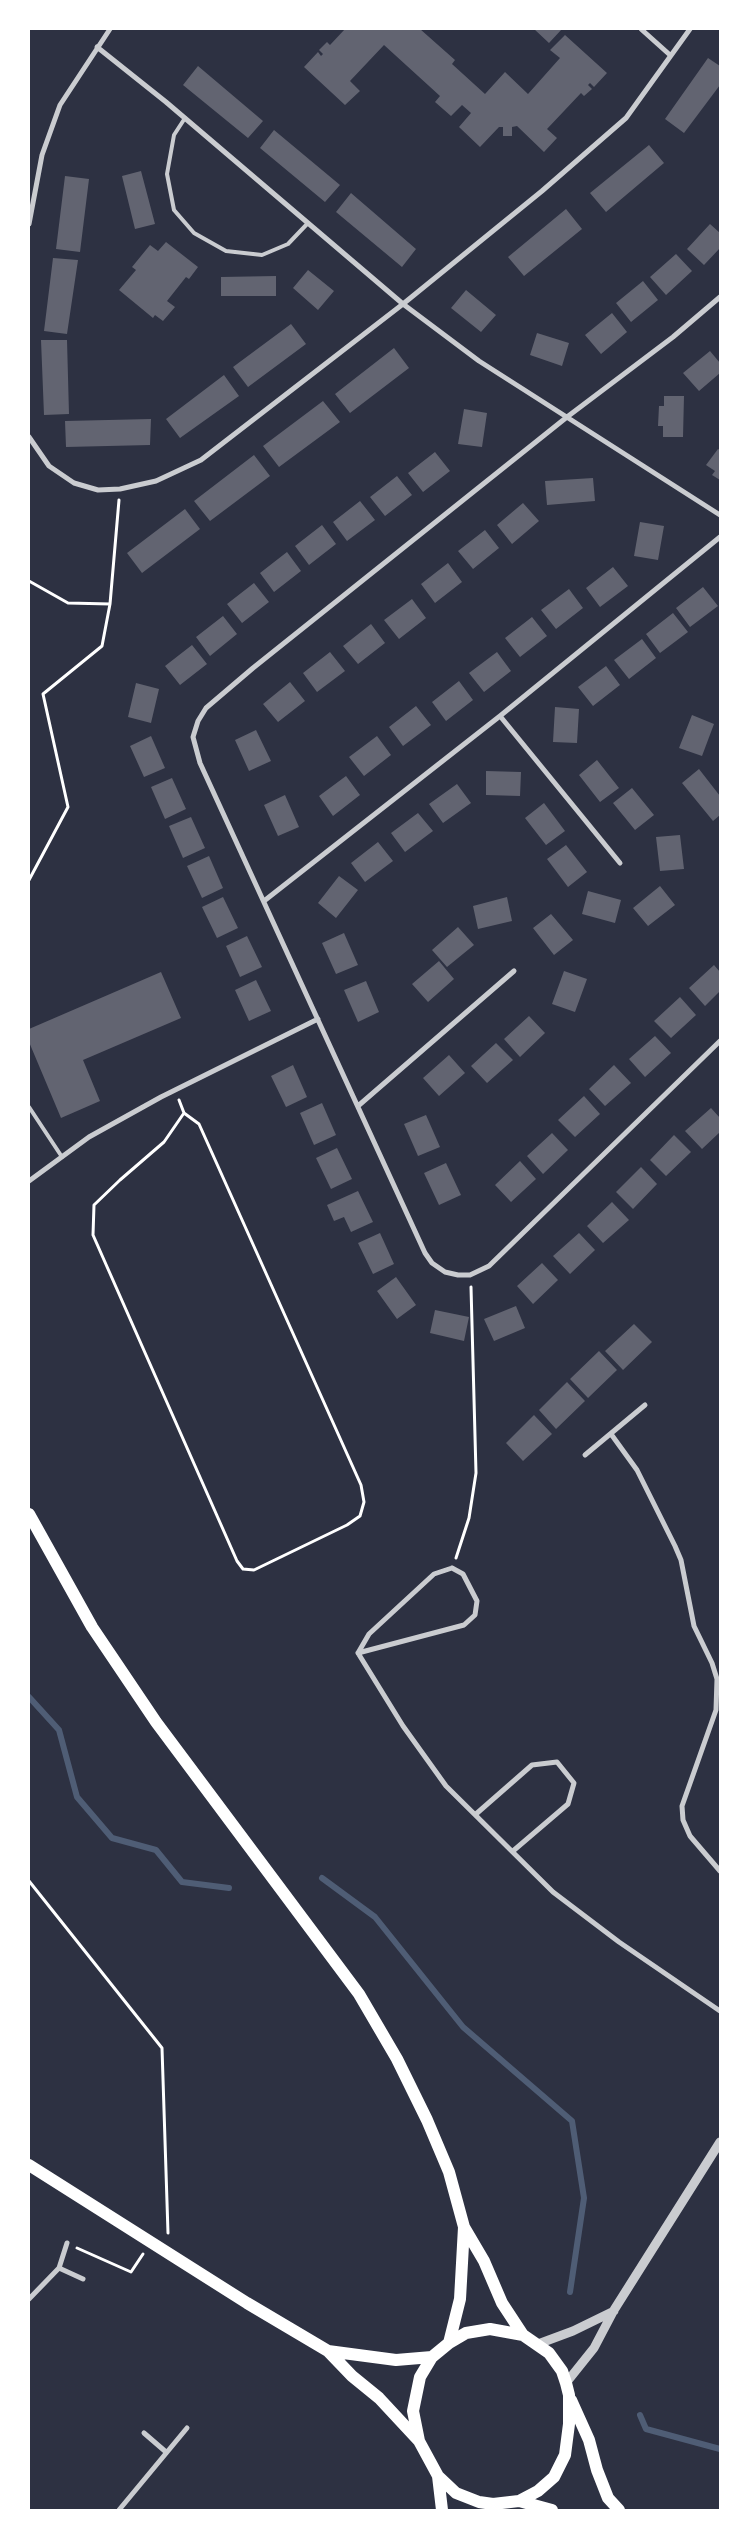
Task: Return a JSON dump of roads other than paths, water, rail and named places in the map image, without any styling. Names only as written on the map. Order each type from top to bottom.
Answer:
[{"type":"main road","points":[[29,1514],[92,1627],[156,1722],[359,1994],[398,2059],[449,2172],[464,2227],[484,2260],[502,2303],[523,2335]]},
{"type":"main road","points":[[29,2165],[57,2181],[150,2243],[328,2351],[352,2376],[379,2398],[420,2441]]},
{"type":"main road","points":[[449,2342],[460,2300],[464,2227]]},
{"type":"main road","points":[[552,2510],[479,2502],[456,2493],[438,2476],[420,2441],[413,2411],[420,2377],[432,2357],[449,2342],[466,2333],[490,2329],[523,2335],[549,2353],[562,2371],[567,2389],[589,2440],[597,2470],[608,2498],[619,2510]]},
{"type":"main road","points":[[328,2351],[396,2360],[432,2357]]},
{"type":"main road","points":[[509,2504],[538,2491],[554,2478],[565,2456],[569,2424],[567,2389]]},
{"type":"main road","points":[[438,2476],[442,2510]]},
{"type":"street","points":[[29,224],[42,155],[60,106],[110,29]]},
{"type":"street","points":[[642,29],[670,55]]},
{"type":"street","points":[[29,437],[49,466],[74,483],[98,490],[120,489],[156,481],[201,460],[403,304],[542,191],[626,118],[690,29]]},
{"type":"street","points":[[97,47],[185,118],[403,304],[480,361],[720,515]]},
{"type":"street","points":[[720,297],[673,338],[567,417],[206,708],[198,721],[193,737],[200,763],[425,1253],[432,1263],[445,1272],[470,1275],[489,1266],[720,1041]]},
{"type":"street","points":[[264,901],[500,716],[720,537]]},
{"type":"street","points":[[500,716],[620,864]]},
{"type":"street","points":[[358,1106],[514,971]]},
{"type":"street","points":[[29,1181],[88,1138],[174,1091],[318,1019]]},
{"type":"street","points":[[585,1455],[645,1405]]},
{"type":"street","points":[[611,1434],[636,1470],[675,1546],[681,1560],[694,1626],[712,1663],[717,1679],[716,1710],[682,1806],[683,1820],[690,1836],[719,1868]]},
{"type":"street","points":[[452,1568],[463,1574],[477,1601],[475,1615],[464,1625],[358,1653],[369,1634],[434,1574],[452,1568]]},
{"type":"street","points":[[358,1653],[403,1726],[446,1786],[561,1898],[619,1942],[720,2012]]},
{"type":"street","points":[[476,1814],[532,1765],[557,1762],[574,1783],[568,1804],[513,1851]]},
{"type":"street","points":[[567,2389],[594,2348],[614,2310],[720,2142]]},
{"type":"street","points":[[29,2299],[59,2268],[67,2243]]},
{"type":"street","points":[[59,2268],[83,2279]]},
{"type":"street","points":[[538,2344],[573,2331],[614,2310]]},
{"type":"street","points":[[119,2510],[187,2428]]},
{"type":"street","points":[[144,2433],[166,2452]]},
{"type":"lane","points":[[185,118],[174,135],[167,174],[174,210],[194,233],[226,251],[262,255],[288,244],[308,223]]},
{"type":"lane","points":[[29,1107],[62,1157]]},
{"type":"waterway","points":[[29,1697],[59,1730],[77,1797],[112,1838],[156,1850],[182,1882],[229,1888]]},
{"type":"waterway","points":[[322,1878],[375,1917],[463,2027],[572,2121],[584,2198],[570,2292]]},
{"type":"waterway","points":[[640,2415],[646,2429],[720,2449]]}]
